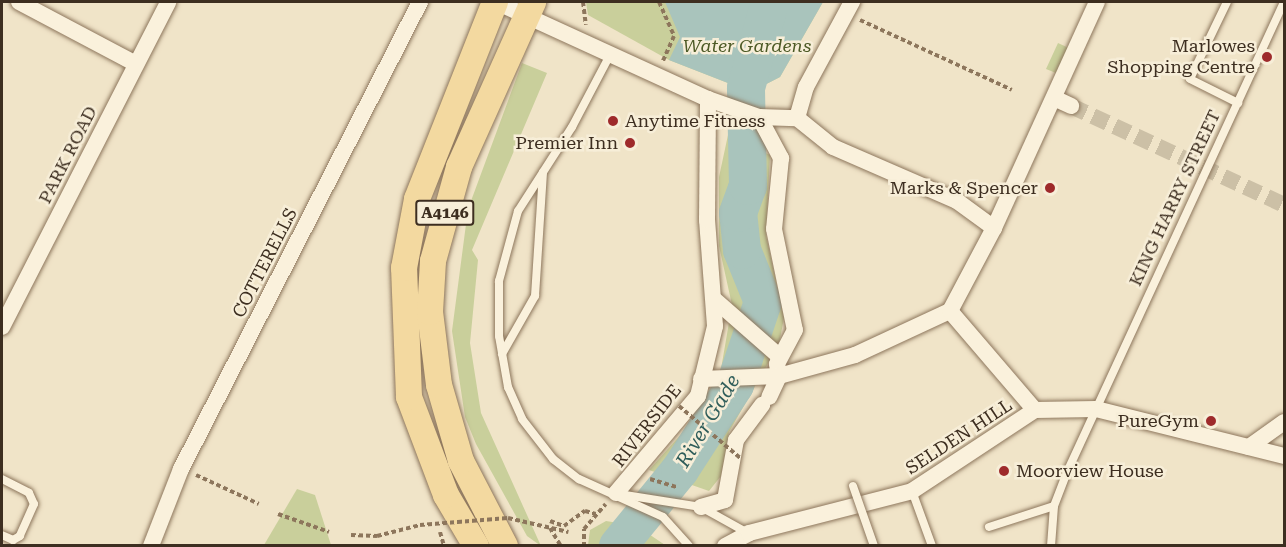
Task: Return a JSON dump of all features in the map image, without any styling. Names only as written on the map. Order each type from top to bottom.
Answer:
[{"type":"main road","name":"A4146","points":[[476,546],[446,495],[409,397],[404,268],[417,199],[496,2]]},
{"type":"main road","name":"A4146","points":[[505,546],[461,460],[439,385],[430,312],[433,261],[459,167],[530,8]]},
{"type":"street","points":[[19,2],[136,64]]},
{"type":"street","name":"PARK ROAD","points":[[2,327],[168,2]]},
{"type":"street","name":"COTTERELLS","points":[[151,546],[181,469],[420,2]]},
{"type":"street","points":[[496,2],[530,8],[611,53],[708,99],[759,117],[797,118],[832,147],[957,201],[994,228]]},
{"type":"street","points":[[701,379],[779,376],[855,355],[950,310],[994,228],[1097,2]]},
{"type":"street","points":[[797,118],[806,87],[849,8]]},
{"type":"street","points":[[1054,98],[1071,106]]},
{"type":"street","name":"RIVERSIDE","points":[[619,494],[686,412],[701,379],[715,326],[715,300],[707,220],[708,99]]},
{"type":"street","points":[[701,507],[725,500],[736,441],[766,401],[779,376],[780,357],[795,330],[774,230],[781,158],[759,117]]},
{"type":"street","points":[[715,300],[780,357]]},
{"type":"street","points":[[950,310],[1035,410]]},
{"type":"street","name":"SELDEN HILL","points":[[727,545],[749,533],[912,491],[1035,410],[1096,409],[1284,456]]},
{"type":"street","points":[[1249,447],[1284,424]]},
{"type":"lane","points":[[1227,2],[1190,79],[1238,103]]},
{"type":"lane","name":"KING HARRY STREET","points":[[1051,546],[1054,506],[1096,409],[1284,2]]},
{"type":"lane","points":[[611,53],[518,211],[503,255],[498,300],[502,354],[508,387],[533,435],[579,479],[619,494],[663,517],[689,546]]},
{"type":"lane","points":[[502,354],[535,296],[543,170]]},
{"type":"lane","points":[[2,479],[29,493],[34,504],[20,536],[13,540],[2,535]]},
{"type":"lane","points":[[853,486],[874,546]]},
{"type":"lane","points":[[912,491],[932,546]]},
{"type":"lane","points":[[619,494],[647,494],[682,501],[701,507],[749,533]]},
{"type":"lane","points":[[989,527],[1054,506]]},
{"type":"path","points":[[657,75],[674,36],[659,2]]},
{"type":"path","points":[[849,8],[1012,90]]},
{"type":"path","points":[[680,406],[740,458]]},
{"type":"path","points":[[181,469],[259,504]]},
{"type":"path","points":[[646,478],[687,490]]},
{"type":"path","points":[[584,546],[584,529],[596,514],[619,494]]},
{"type":"path","points":[[550,521],[564,526],[585,511],[596,514]]},
{"type":"path","points":[[278,514],[329,532]]},
{"type":"path","points":[[351,535],[377,537],[420,525],[508,518],[568,532]]},
{"type":"path","points":[[550,528],[561,546]]},
{"type":"green space","name":"Water Gardens","points":[[586,2],[823,2],[780,77],[751,92],[669,60],[588,15]]},
{"type":"green space","points":[[1058,43],[1073,50],[1061,75],[1046,69]]},
{"type":"green space","points":[[522,63],[547,73],[472,250],[478,260],[470,343],[481,413],[541,546],[527,536],[476,444],[465,417],[452,331],[468,209]]},
{"type":"green space","points":[[728,135],[770,155],[766,235],[784,318],[779,344],[729,432],[721,476],[709,491],[649,470],[710,402],[721,369],[732,305],[719,246],[719,177]]},
{"type":"green space","points":[[297,489],[315,495],[331,545],[264,545]]},
{"type":"green space","points":[[606,521],[637,526],[665,545],[588,545],[590,530]]},
{"type":"water","name":"Water Gardens","points":[[665,2],[823,2],[780,77],[751,92],[669,60],[680,37]]},
{"type":"waterway","name":"River Gade","points":[[618,546],[680,470],[735,385],[763,302],[742,250],[738,213],[748,186],[746,88],[770,2]]},
{"type":"tunnel","points":[[1071,106],[1284,205]]},
{"type":"place","name":"Marlowes Shopping Centre","points":[[1267,57]]},
{"type":"place","name":"Anytime Fitness","points":[[613,121]]},
{"type":"place","name":"Premier Inn","points":[[630,143]]},
{"type":"place","name":"Marks & Spencer","points":[[1050,188]]},
{"type":"place","name":"PureGym","points":[[1211,421]]},
{"type":"place","name":"Moorview House","points":[[1004,471]]}]
